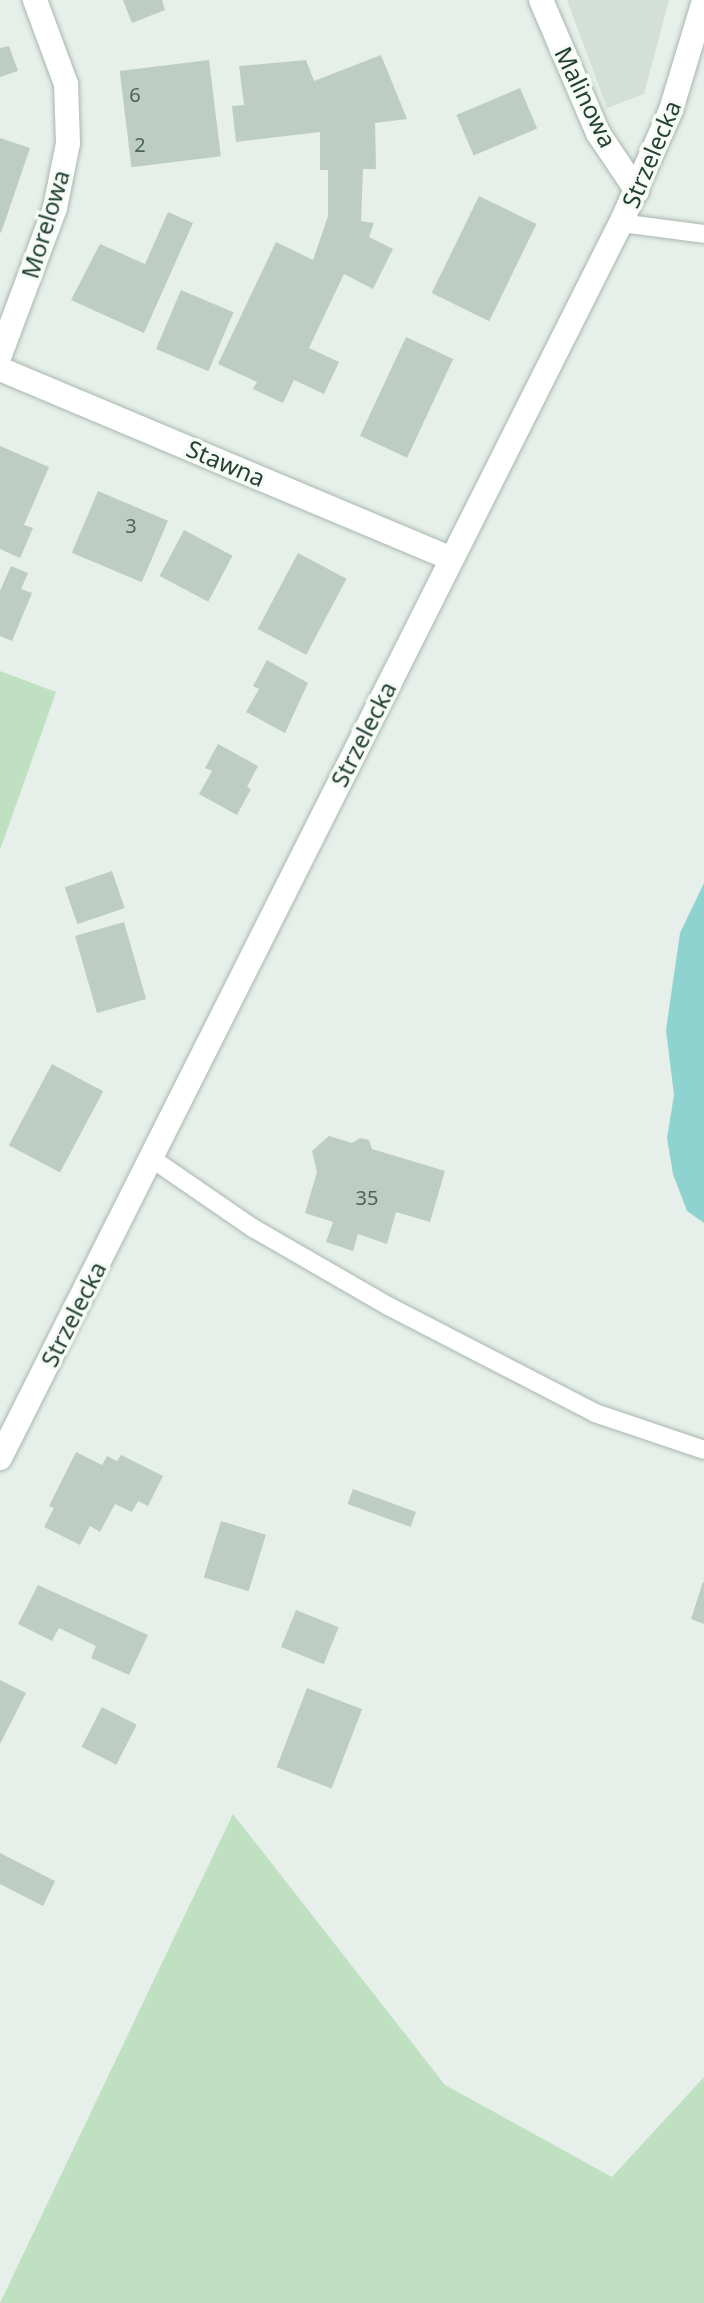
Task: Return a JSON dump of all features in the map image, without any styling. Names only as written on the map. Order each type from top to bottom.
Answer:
[{"type":"street","name":"Morelowa","points":[[0,355],[55,208],[68,143],[66,84],[35,0]]},
{"type":"street","name":"Malinowa","points":[[541,0],[598,133],[637,191]]},
{"type":"street","name":"Strzelecka","points":[[0,1458],[637,191],[671,110],[704,1]]},
{"type":"street","name":"Stawna","points":[[0,369],[451,559]]},
{"type":"lane","points":[[621,223],[704,234]]},
{"type":"lane","points":[[151,1158],[253,1228],[388,1306],[595,1413],[704,1450]]},
{"type":"shaded area","points":[[567,0],[669,0],[644,94],[607,108]]},
{"type":"green space","points":[[0,671],[56,692],[0,850]]},
{"type":"green space","points":[[233,1814],[445,2085],[612,2177],[704,2077],[704,2303],[0,2303]]},
{"type":"water","points":[[704,883],[704,1223],[687,1211],[673,1174],[667,1138],[674,1095],[666,1030],[680,933]]},
{"type":"building","points":[[123,0],[162,0],[165,10],[132,23]]},
{"type":"building","points":[[9,46],[18,71],[0,77],[0,48]]},
{"type":"building","points":[[381,55],[407,119],[375,123],[376,169],[363,169],[361,221],[374,223],[369,237],[393,249],[373,289],[344,274],[309,348],[339,362],[324,394],[294,380],[283,403],[253,389],[257,382],[218,364],[276,242],[313,260],[328,216],[328,170],[320,170],[320,132],[236,142],[232,106],[244,105],[239,66],[306,60],[314,81]]},
{"type":"building","points":[[209,60],[221,156],[131,167],[120,71]]},
{"type":"building","points":[[520,88],[537,129],[474,155],[456,115]]},
{"type":"building","points":[[0,138],[30,148],[1,233],[0,232]]},
{"type":"building","points":[[479,196],[537,224],[489,321],[432,293]]},
{"type":"building","points":[[168,212],[193,223],[144,333],[71,300],[100,244],[145,264]]},
{"type":"building","points":[[181,290],[233,312],[208,371],[156,349]]},
{"type":"building","points":[[406,337],[453,359],[407,458],[360,436]]},
{"type":"building","points":[[0,446],[49,467],[24,525],[33,528],[20,558],[0,549]]},
{"type":"building","points":[[98,491],[168,521],[142,582],[72,553]]},
{"type":"building","points":[[184,530],[233,556],[208,602],[160,576]]},
{"type":"building","points":[[298,553],[347,579],[306,655],[258,629]]},
{"type":"building","points":[[11,566],[28,573],[21,589],[32,593],[12,641],[0,636],[0,591]]},
{"type":"building","points":[[267,660],[308,683],[285,733],[246,712],[259,689],[253,686]]},
{"type":"building","points":[[218,744],[258,766],[247,787],[251,789],[237,815],[199,794],[212,771],[205,768]]},
{"type":"building","points":[[112,871],[125,908],[77,924],[65,887]]},
{"type":"building","points":[[124,922],[146,999],[97,1013],[75,936]]},
{"type":"building","points":[[52,1064],[103,1091],[60,1172],[9,1145]]},
{"type":"building","points":[[329,1136],[352,1143],[360,1138],[369,1140],[372,1149],[445,1171],[430,1222],[396,1212],[387,1244],[358,1234],[353,1251],[326,1242],[333,1222],[305,1213],[317,1172],[312,1151]]},
{"type":"building","points":[[76,1452],[102,1465],[107,1456],[117,1461],[121,1455],[163,1476],[148,1506],[138,1501],[132,1512],[115,1504],[100,1532],[90,1526],[80,1545],[44,1527],[54,1508],[49,1506]]},
{"type":"building","points":[[353,1489],[416,1512],[410,1527],[348,1504]]},
{"type":"building","points":[[221,1521],[266,1535],[249,1591],[204,1577]]},
{"type":"building","points":[[704,1582],[704,1624],[691,1619]]},
{"type":"building","points":[[38,1585],[148,1635],[129,1675],[91,1658],[96,1646],[59,1628],[52,1641],[18,1624]]},
{"type":"building","points":[[296,1610],[339,1627],[324,1664],[281,1647]]},
{"type":"building","points":[[0,1680],[26,1693],[0,1744]]},
{"type":"building","points":[[307,1688],[362,1709],[332,1788],[277,1767]]},
{"type":"building","points":[[102,1707],[137,1725],[116,1765],[82,1747]]},
{"type":"building","points":[[0,1853],[55,1881],[43,1906],[0,1884]]}]
